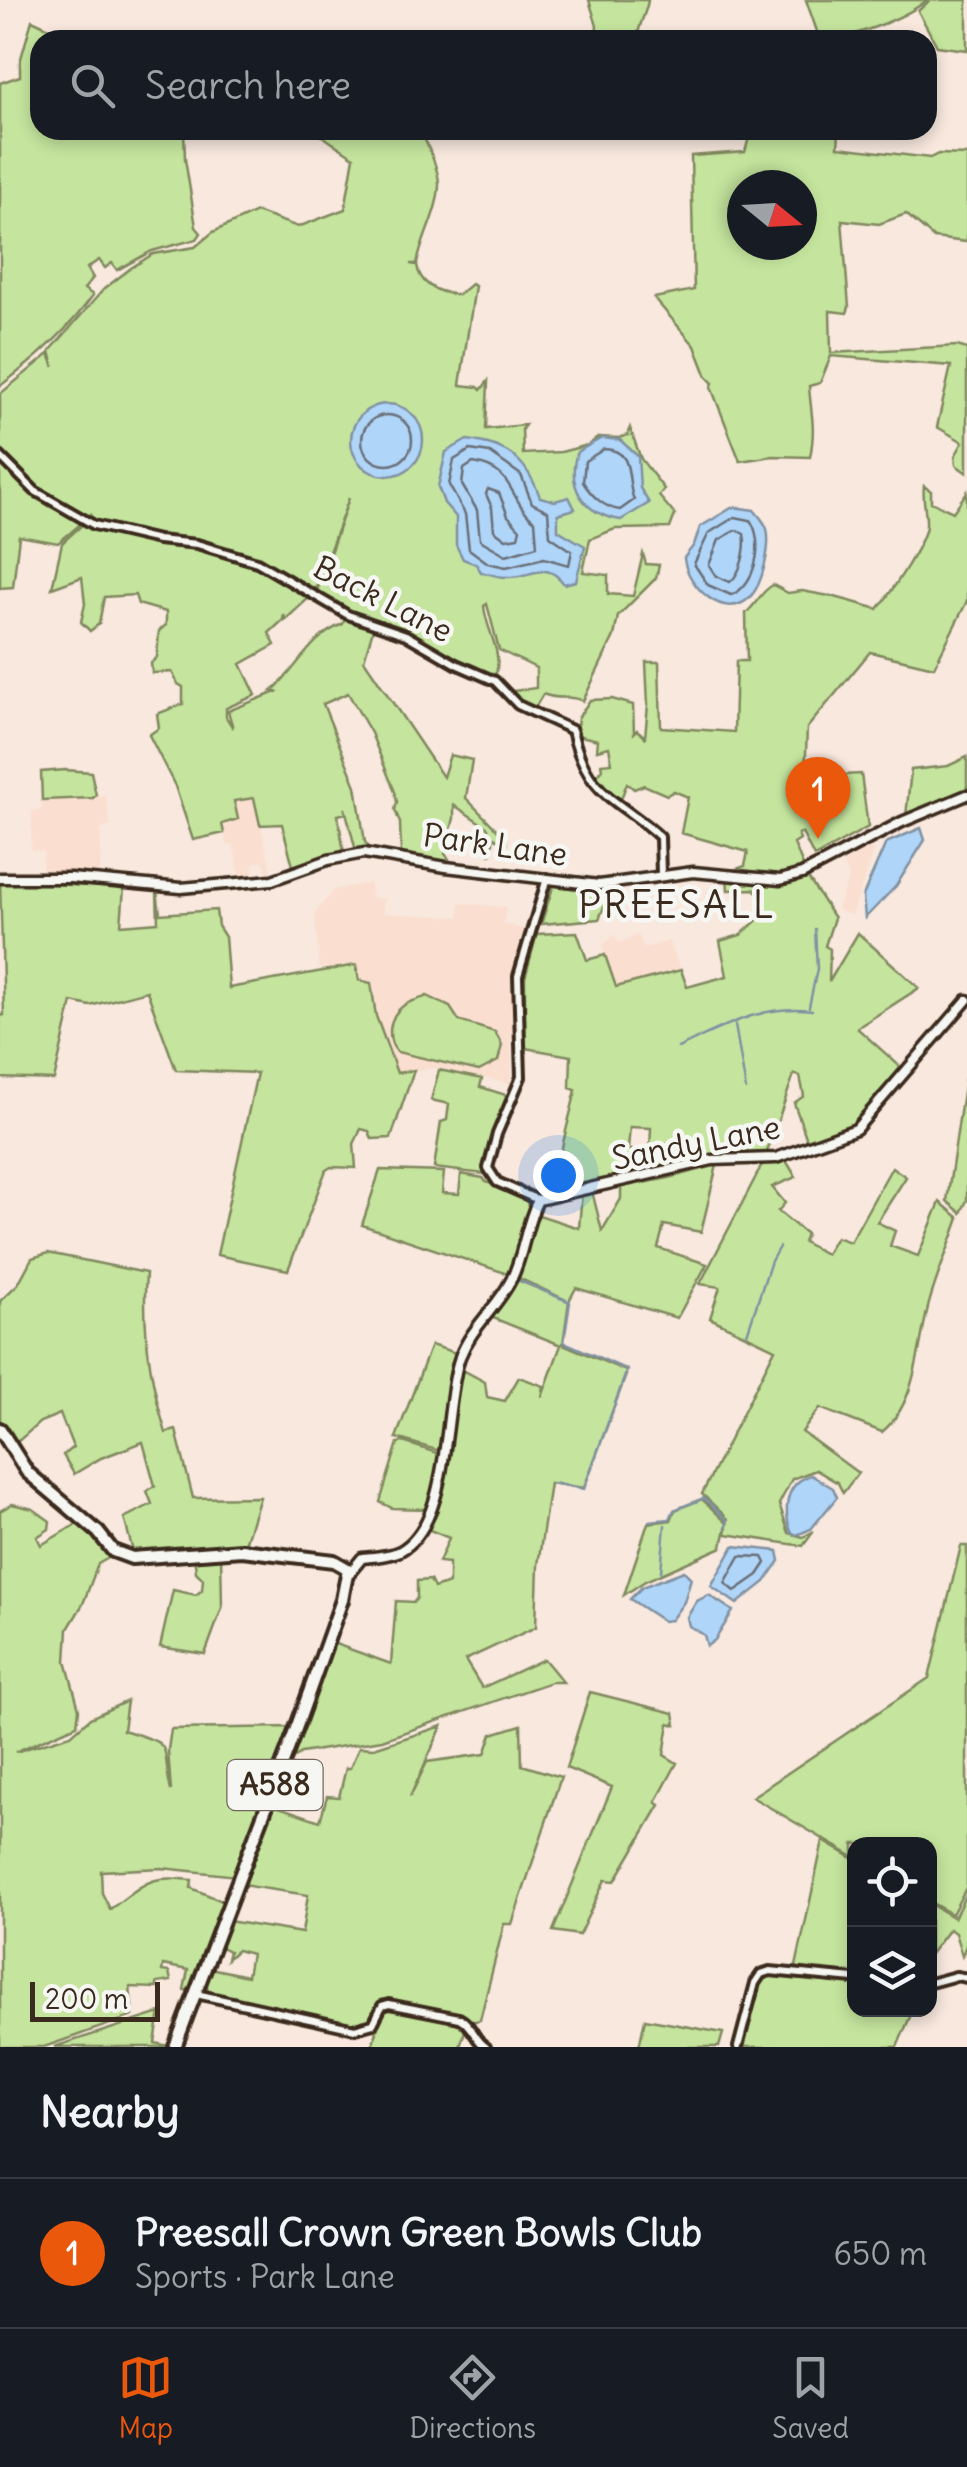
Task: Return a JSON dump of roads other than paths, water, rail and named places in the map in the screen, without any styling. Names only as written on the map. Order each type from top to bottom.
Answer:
[{"type":"main road","name":"Park Lane","points":[[0,878],[70,878],[181,888],[272,880],[364,852],[448,867],[599,885],[661,875],[719,872],[791,878],[922,812],[967,795]]},
{"type":"main road","name":"Sandy Lane","points":[[538,1200],[712,1160],[776,1158],[856,1129],[967,1000]]},
{"type":"main road","points":[[0,1429],[27,1472],[98,1532],[119,1555],[132,1558],[242,1550],[334,1561],[399,1552],[414,1539],[426,1518],[440,1480],[459,1361],[473,1330],[513,1277],[538,1200]]},
{"type":"main road","points":[[334,1561],[344,1565],[348,1574],[362,1558]]},
{"type":"main road","name":"A588","points":[[175,2047],[302,1713],[348,1574]]},
{"type":"street","name":"Back Lane","points":[[0,456],[35,491],[94,524],[158,540],[197,544],[257,562],[348,615],[406,635],[495,681],[518,705],[572,730],[581,761],[593,782],[621,809],[660,837],[661,875]]},
{"type":"street","points":[[538,1200],[497,1182],[488,1168],[497,1134],[521,1077],[518,976],[547,878]]},
{"type":"street","points":[[738,2047],[755,1983],[762,1974],[770,1971],[847,1978]]},
{"type":"street","points":[[937,1981],[956,1976],[967,1978]]},
{"type":"street","points":[[196,1994],[356,2029],[373,2024],[382,2006],[389,2004],[468,2022],[480,2044],[486,2047]]},
{"type":"water","points":[[387,404],[412,415],[423,440],[412,465],[387,476],[362,465],[351,440],[362,415]]},
{"type":"water","points":[[602,438],[620,440],[638,456],[640,488],[649,503],[621,520],[597,512],[576,488],[577,452]]},
{"type":"water","points":[[467,440],[494,446],[514,456],[540,497],[555,501],[569,497],[575,509],[558,514],[558,530],[585,546],[576,581],[564,584],[544,571],[497,576],[481,572],[476,564],[463,559],[456,545],[456,517],[444,503],[438,487],[446,452]]},
{"type":"water","points":[[733,507],[754,510],[766,526],[768,545],[755,591],[740,604],[729,606],[699,589],[684,558],[700,527]]},
{"type":"water","points":[[921,828],[925,840],[896,886],[865,918],[863,896],[886,843]]},
{"type":"water","points":[[811,1475],[833,1488],[837,1497],[811,1529],[797,1535],[788,1524],[788,1498],[796,1484]]},
{"type":"water","points":[[734,1546],[778,1551],[780,1561],[765,1582],[737,1604],[711,1586]]},
{"type":"water","points":[[684,1571],[691,1578],[684,1602],[671,1620],[663,1621],[630,1599],[642,1587]]},
{"type":"water","points":[[709,1595],[733,1611],[707,1646],[704,1635],[689,1626],[687,1617],[697,1601]]},
{"type":"waterway","points":[[809,1007],[817,969],[815,929]]},
{"type":"waterway","points":[[678,1048],[759,1014],[812,1010]]},
{"type":"waterway","points":[[735,1025],[746,1090]]},
{"type":"waterway","points":[[747,1334],[779,1247]]},
{"type":"waterway","points":[[516,1279],[570,1302],[564,1342],[627,1370],[584,1489],[552,1483]]},
{"type":"waterway","points":[[649,1521],[670,1519],[674,1510],[704,1498],[728,1521],[726,1528]]},
{"type":"waterway","points":[[661,1572],[665,1525]]},
{"type":"place","name":"Preesall Crown Green Bowls Club","points":[[818,839]]},
{"type":"district","name":"PREESALL","points":[[677,905]]}]
